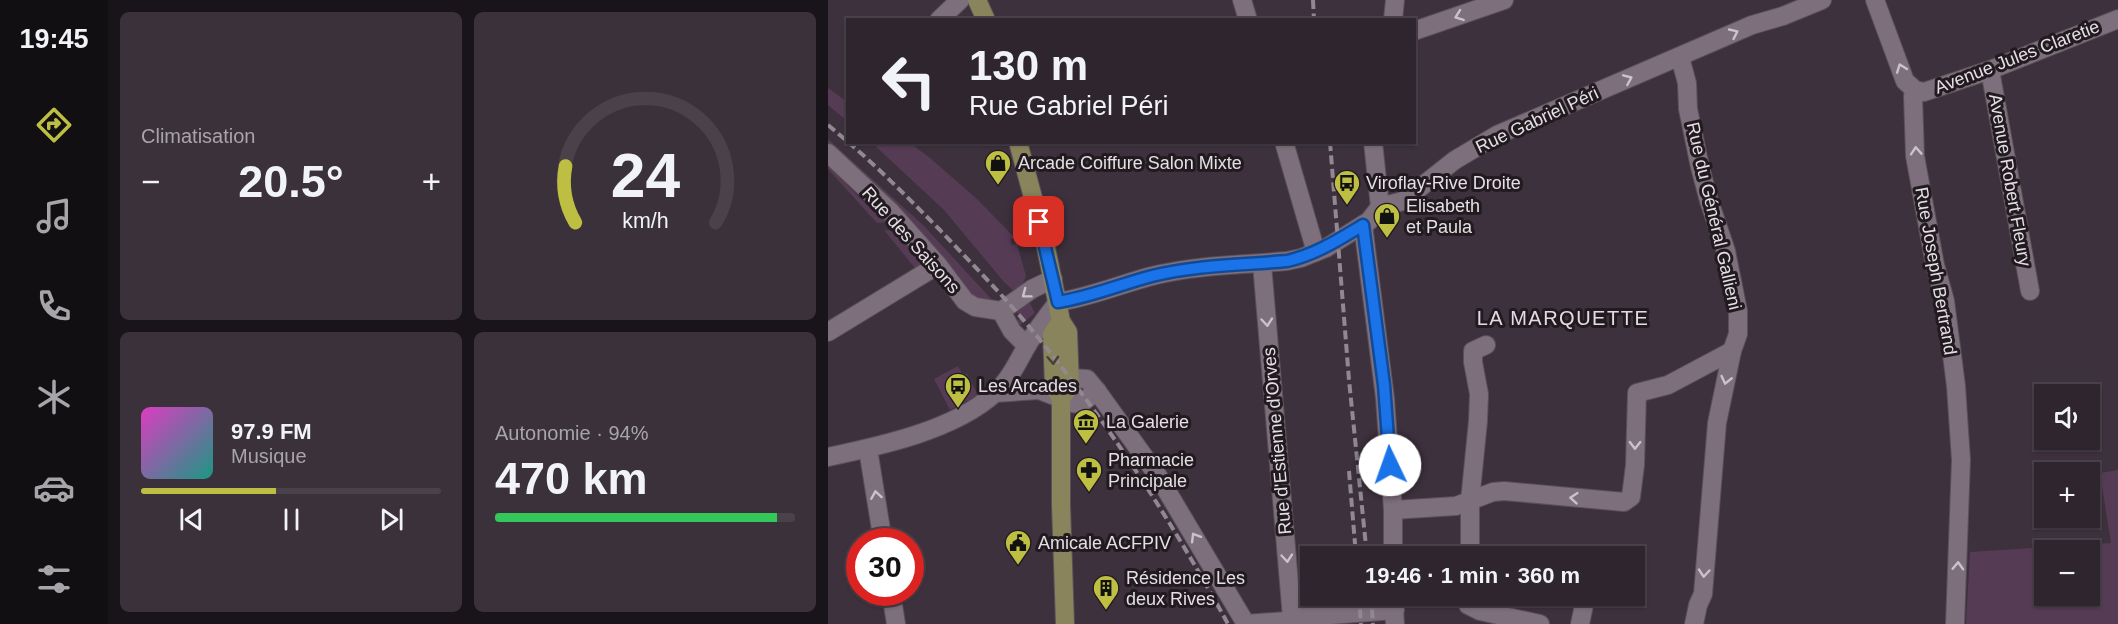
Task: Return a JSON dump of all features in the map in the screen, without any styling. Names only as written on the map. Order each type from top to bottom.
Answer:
[{"type":"main road","points":[[977,0],[986,18]]},
{"type":"main road","points":[[1019,144],[1053,279],[1061,321],[1068,332],[1070,386],[1061,399]]},
{"type":"main road","points":[[1061,321],[1052,334],[1054,386],[1061,399],[1061,505],[1065,624]]},
{"type":"street","points":[[941,18],[960,0]]},
{"type":"street","points":[[1242,0],[1247,18]]},
{"type":"street","points":[[1393,18],[1395,0]]},
{"type":"street","points":[[1416,30],[1504,0]]},
{"type":"street","name":"Rue Gabriel Péri","points":[[1058,302],[1077,299],[1153,276],[1188,270],[1287,261],[1317,252],[1363,225],[1380,207],[1403,201],[1455,160],[1497,135],[1752,25],[1783,16],[1822,0]]},
{"type":"street","points":[[1875,0],[1905,81],[1915,90]]},
{"type":"street","name":"Avenue Jules Claretie","points":[[1915,90],[1924,92],[1990,69],[2118,19]]},
{"type":"street","name":"Rue du Général Gallieni","points":[[1680,57],[1687,83],[1688,109],[1709,201],[1726,251],[1738,310],[1738,334],[1732,351],[1717,423],[1703,594],[1698,604],[1694,624]]},
{"type":"street","name":"Avenue Robert Fleury","points":[[1990,69],[2030,291]]},
{"type":"street","name":"Rue Joseph Bertrand","points":[[1915,90],[1913,96],[1916,156],[1935,265],[1945,301],[1956,386],[1961,460],[1955,624]]},
{"type":"street","points":[[1285,144],[1317,252]]},
{"type":"street","points":[[1373,144],[1380,207]]},
{"type":"street","name":"Rue des Saisons","points":[[828,153],[890,211],[938,265],[965,301],[975,307],[1000,311]]},
{"type":"street","points":[[1363,225],[1386,398],[1393,546]]},
{"type":"street","name":"Rue d'Estienne d'Orves","points":[[1262,264],[1292,618]]},
{"type":"street","points":[[828,332],[938,265]]},
{"type":"street","points":[[1027,345],[1012,332],[1000,311],[1032,289],[1053,279]]},
{"type":"street","points":[[828,457],[868,448],[939,426],[956,419],[995,393],[1014,371],[1027,345],[1058,302]]},
{"type":"street","points":[[1470,546],[1470,501],[1479,394],[1473,351],[1486,345]]},
{"type":"street","points":[[1393,510],[1441,508],[1470,501],[1493,492],[1504,491],[1624,502],[1631,497],[1635,465],[1637,393],[1668,385],[1732,351]]},
{"type":"street","points":[[1070,378],[1087,379],[1097,391],[1174,502],[1246,624],[1394,610]]},
{"type":"street","points":[[995,393],[1039,390],[1080,404],[1097,391]]},
{"type":"street","points":[[868,448],[881,528]]},
{"type":"street","points":[[893,606],[896,624]]},
{"type":"street","points":[[1470,606],[1480,611],[1540,624]]},
{"type":"street","points":[[1580,624],[1584,606]]},
{"type":"shaded area","points":[[828,88],[846,101],[846,120],[828,105]]},
{"type":"shaded area","points":[[828,139],[923,225],[994,302],[976,302],[828,145]]},
{"type":"shaded area","points":[[873,144],[911,144],[977,199],[1015,238],[1010,239],[1012,245],[1017,244],[1026,276],[1018,295],[1004,282],[944,210]]},
{"type":"shaded area","points":[[828,166],[874,212],[890,222],[877,223],[828,169]]},
{"type":"shaded area","points":[[884,230],[896,231],[927,266],[919,273]]},
{"type":"shaded area","points":[[1028,299],[1035,313],[1019,326],[1017,321],[1020,318],[1016,311]]},
{"type":"shaded area","points":[[958,366],[962,374],[967,374],[978,395],[950,410],[934,379]]},
{"type":"shaded area","points":[[2118,470],[2118,624],[1966,624],[1970,552],[2034,548],[2034,606],[2100,606],[2100,544],[2111,543],[2100,473]]},
{"type":"shaded area","points":[[1293,588],[1300,588],[1300,605]]},
{"type":"shaded area","points":[[1302,606],[1325,606],[1305,608]]},
{"type":"railway","points":[[1313,0],[1314,18]]},
{"type":"railway","points":[[828,125],[846,140]]},
{"type":"railway","points":[[850,144],[940,230],[1005,299],[1055,358],[1109,431],[1159,507],[1228,624]]},
{"type":"railway","points":[[1330,144],[1349,380],[1366,546]]},
{"type":"railway","points":[[1349,471],[1355,546]]},
{"type":"railway","points":[[1360,606],[1361,624]]},
{"type":"railway","points":[[1372,606],[1373,624]]},
{"type":"place","name":"Arcade Coiffure Salon Mixte","points":[[998,186]]},
{"type":"place","name":"Viroflay-Rive Droite","points":[[1347,206]]},
{"type":"place","name":"Elisabeth et Paula","points":[[1387,239]]},
{"type":"place","name":"Les Arcades","points":[[958,409]]},
{"type":"place","name":"La Galerie","points":[[1086,445]]},
{"type":"place","name":"Pharmacie Principale","points":[[1089,493]]},
{"type":"place","name":"Amicale ACFPIV","points":[[1018,566]]},
{"type":"place","name":"Résidence Les deux Rives","points":[[1106,611]]},
{"type":"district","name":"LA MARQUETTE","points":[[1563,318]]},
{"type":"route","points":[[1039,222],[1058,302],[1077,299],[1153,276],[1301,258],[1326,248],[1363,225],[1386,398],[1390,465]]}]
